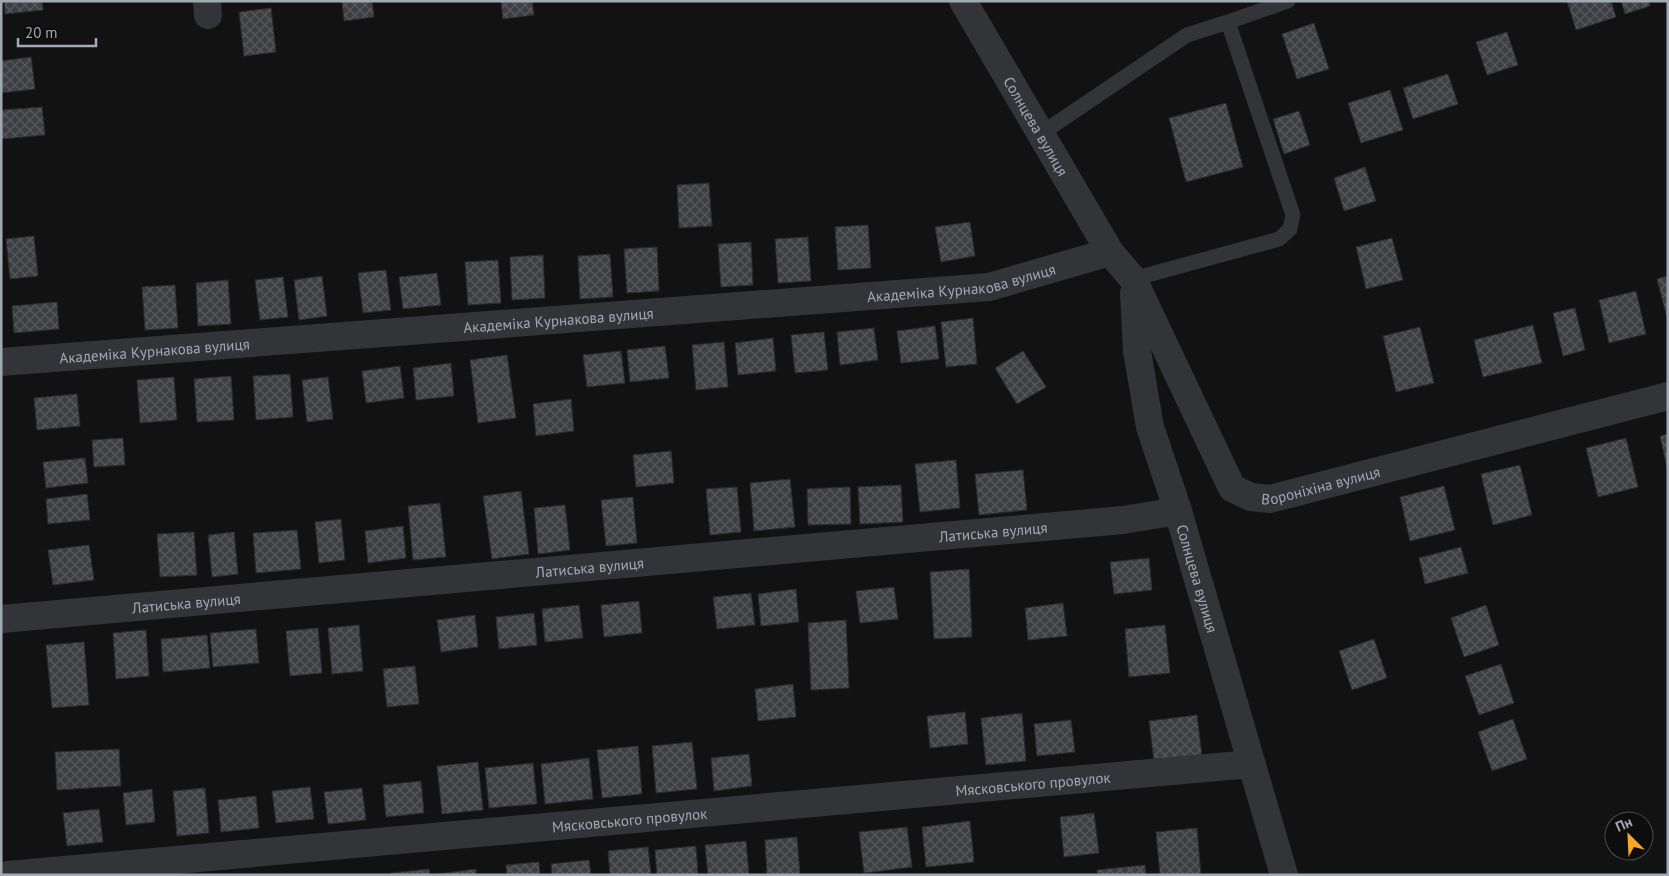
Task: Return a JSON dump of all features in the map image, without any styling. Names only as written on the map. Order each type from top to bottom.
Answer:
[{"type":"street","name":"Солнцева вулиця","points":[[963,1],[1110,252]]},
{"type":"street","name":"Вороніхіна вулиця","points":[[1110,252],[1133,279],[1232,488],[1250,497],[1270,499],[1668,396]]},
{"type":"street","name":"Академіка Курнакова вулиця","points":[[1,362],[989,287],[1110,252]]},
{"type":"street","name":"Солнцева вулиця","points":[[1133,279],[1137,351],[1150,427],[1178,511],[1284,875]]},
{"type":"street","name":"Латиська вулиця","points":[[1,620],[1123,520],[1178,511]]},
{"type":"street","name":"Мясковського провулок","points":[[8,875],[1251,764]]},
{"type":"lane","points":[[1042,133],[1187,35],[1288,1]]},
{"type":"lane","points":[[1133,279],[1279,239],[1290,229],[1293,215],[1228,22]]},
{"type":"building","points":[[4,1],[42,1],[43,10],[5,14]]},
{"type":"building","points":[[342,1],[372,1],[374,17],[344,21]]},
{"type":"building","points":[[501,1],[532,1],[534,15],[503,19]]},
{"type":"building","points":[[1567,1],[1611,1],[1616,17],[1576,30]]},
{"type":"building","points":[[1621,1],[1649,1],[1650,6],[1625,14]]},
{"type":"building","points":[[271,8],[276,52],[244,56],[239,12]]},
{"type":"building","points":[[1314,23],[1329,69],[1297,79],[1282,34]]},
{"type":"building","points":[[1507,32],[1518,65],[1487,75],[1476,42]]},
{"type":"building","points":[[31,57],[35,89],[1,93],[1,61]]},
{"type":"building","points":[[1448,74],[1458,104],[1413,119],[1403,88]]},
{"type":"building","points":[[1390,90],[1403,130],[1361,143],[1348,103]]},
{"type":"building","points":[[1226,103],[1243,167],[1186,182],[1169,118]]},
{"type":"building","points":[[42,107],[45,135],[1,139],[1,110]]},
{"type":"building","points":[[1299,111],[1310,145],[1284,154],[1273,119]]},
{"type":"building","points":[[1365,167],[1376,201],[1344,211],[1334,178]]},
{"type":"building","points":[[709,183],[712,226],[679,228],[677,185]]},
{"type":"building","points":[[970,222],[975,256],[941,262],[935,227]]},
{"type":"building","points":[[868,225],[871,268],[838,270],[835,227]]},
{"type":"building","points":[[34,236],[38,276],[10,279],[6,239]]},
{"type":"building","points":[[808,237],[811,281],[778,283],[775,239]]},
{"type":"building","points":[[1392,238],[1403,280],[1366,289],[1356,247]]},
{"type":"building","points":[[751,242],[753,285],[721,287],[718,244]]},
{"type":"building","points":[[657,247],[659,291],[627,293],[624,249]]},
{"type":"building","points":[[610,254],[613,297],[580,299],[578,256]]},
{"type":"building","points":[[543,255],[545,298],[512,300],[510,257]]},
{"type":"building","points":[[498,260],[501,303],[468,305],[465,262]]},
{"type":"building","points":[[386,270],[391,310],[363,313],[358,273]]},
{"type":"building","points":[[437,273],[441,305],[403,309],[399,277]]},
{"type":"building","points":[[322,276],[327,316],[299,320],[294,280]]},
{"type":"building","points":[[1668,276],[1668,322],[1657,279]]},
{"type":"building","points":[[283,277],[288,317],[260,320],[255,280]]},
{"type":"building","points":[[228,280],[231,324],[198,326],[196,283]]},
{"type":"building","points":[[175,285],[178,328],[145,330],[142,287]]},
{"type":"building","points":[[1636,291],[1646,334],[1609,343],[1599,300]]},
{"type":"building","points":[[57,302],[59,329],[14,333],[12,306]]},
{"type":"building","points":[[1575,308],[1585,350],[1563,356],[1553,313]]},
{"type":"building","points":[[973,318],[977,364],[946,367],[941,322]]},
{"type":"building","points":[[1533,325],[1542,363],[1483,377],[1474,340]]},
{"type":"building","points":[[935,326],[939,359],[901,363],[897,331]]},
{"type":"building","points":[[1420,327],[1434,383],[1396,392],[1383,336]]},
{"type":"building","points":[[874,328],[878,360],[840,365],[837,332]]},
{"type":"building","points":[[824,332],[828,370],[795,373],[791,335]]},
{"type":"building","points":[[773,338],[776,371],[738,375],[735,343]]},
{"type":"building","points":[[724,342],[728,387],[696,390],[692,345]]},
{"type":"building","points":[[665,346],[669,378],[630,382],[627,350]]},
{"type":"building","points":[[621,351],[625,383],[587,387],[583,355]]},
{"type":"building","points":[[1023,351],[1046,387],[1017,404],[995,368]]},
{"type":"building","points":[[507,355],[516,418],[478,423],[470,360]]},
{"type":"building","points":[[451,363],[454,396],[416,400],[413,368]]},
{"type":"building","points":[[400,366],[404,398],[366,403],[362,371]]},
{"type":"building","points":[[290,374],[293,417],[256,420],[253,376]]},
{"type":"building","points":[[231,376],[234,420],[197,422],[194,379]]},
{"type":"building","points":[[174,377],[177,420],[140,423],[137,380]]},
{"type":"building","points":[[328,377],[333,419],[307,422],[302,380]]},
{"type":"building","points":[[77,394],[80,426],[37,430],[34,398]]},
{"type":"building","points":[[571,399],[574,431],[536,436],[533,404]]},
{"type":"building","points":[[1668,434],[1668,468],[1667,468],[1660,436]]},
{"type":"building","points":[[123,438],[125,465],[94,467],[92,440]]},
{"type":"building","points":[[1626,438],[1638,487],[1598,497],[1586,448]]},
{"type":"building","points":[[671,451],[674,483],[636,487],[633,455]]},
{"type":"building","points":[[85,458],[88,483],[46,488],[43,462]]},
{"type":"building","points":[[956,460],[960,508],[920,512],[915,464]]},
{"type":"building","points":[[1520,465],[1532,515],[1493,525],[1481,474]]},
{"type":"building","points":[[1023,470],[1027,510],[979,515],[975,474]]},
{"type":"building","points":[[790,479],[795,527],[754,531],[750,483]]},
{"type":"building","points":[[901,485],[903,522],[860,524],[858,487]]},
{"type":"building","points":[[1444,486],[1455,530],[1410,541],[1400,497]]},
{"type":"building","points":[[737,487],[741,532],[710,535],[706,489]]},
{"type":"building","points":[[850,487],[851,524],[808,525],[807,489]]},
{"type":"building","points":[[521,491],[529,554],[492,559],[483,496]]},
{"type":"building","points":[[87,494],[90,520],[48,524],[46,499]]},
{"type":"building","points":[[633,497],[637,543],[606,546],[601,500]]},
{"type":"building","points":[[440,503],[446,557],[413,560],[408,506]]},
{"type":"building","points":[[565,505],[570,550],[538,554],[534,508]]},
{"type":"building","points":[[341,519],[345,560],[319,563],[315,522]]},
{"type":"building","points":[[403,526],[406,558],[368,563],[365,531]]},
{"type":"building","points":[[297,530],[301,569],[256,573],[253,533]]},
{"type":"building","points":[[194,532],[197,575],[160,577],[157,534]]},
{"type":"building","points":[[234,532],[238,574],[212,577],[208,535]]},
{"type":"building","points":[[89,545],[94,580],[53,585],[48,550]]},
{"type":"building","points":[[1461,547],[1468,573],[1425,584],[1419,558]]},
{"type":"building","points":[[1149,558],[1152,590],[1114,594],[1110,562]]},
{"type":"building","points":[[969,569],[972,637],[934,639],[930,572]]},
{"type":"building","points":[[894,587],[898,619],[860,623],[856,591]]},
{"type":"building","points":[[796,589],[799,622],[761,626],[758,594]]},
{"type":"building","points":[[751,593],[755,625],[717,629],[713,597]]},
{"type":"building","points":[[639,601],[642,633],[604,637],[601,605]]},
{"type":"building","points":[[1063,603],[1067,636],[1028,640],[1025,608]]},
{"type":"building","points":[[579,605],[583,638],[545,642],[542,609]]},
{"type":"building","points":[[1486,605],[1499,645],[1464,657],[1451,618]]},
{"type":"building","points":[[534,613],[537,645],[499,649],[496,617]]},
{"type":"building","points":[[475,615],[478,647],[441,652],[437,620]]},
{"type":"building","points":[[846,620],[849,688],[811,690],[808,623]]},
{"type":"building","points":[[359,625],[363,671],[332,674],[328,628]]},
{"type":"building","points":[[1165,625],[1170,673],[1129,677],[1125,629]]},
{"type":"building","points":[[318,628],[322,673],[290,676],[286,631]]},
{"type":"building","points":[[256,629],[259,663],[213,667],[210,633]]},
{"type":"building","points":[[146,630],[149,676],[116,679],[113,633]]},
{"type":"building","points":[[207,635],[210,668],[163,672],[161,639]]},
{"type":"building","points":[[1374,639],[1387,678],[1352,690],[1339,651]]},
{"type":"building","points":[[84,642],[89,705],[52,708],[46,645]]},
{"type":"building","points":[[1501,664],[1514,703],[1479,715],[1465,676]]},
{"type":"building","points":[[415,666],[419,704],[387,707],[383,669]]},
{"type":"building","points":[[793,684],[796,717],[758,721],[755,689]]},
{"type":"building","points":[[965,712],[968,744],[930,748],[927,716]]},
{"type":"building","points":[[1022,713],[1026,761],[986,765],[981,718]]},
{"type":"building","points":[[1197,715],[1202,756],[1154,761],[1149,721]]},
{"type":"building","points":[[1513,719],[1527,759],[1492,771],[1478,732]]},
{"type":"building","points":[[1071,720],[1075,752],[1037,756],[1034,724]]},
{"type":"building","points":[[692,742],[697,789],[656,793],[652,746]]},
{"type":"building","points":[[638,746],[642,794],[602,798],[597,750]]},
{"type":"building","points":[[119,749],[121,786],[57,790],[55,752]]},
{"type":"building","points":[[749,754],[752,786],[714,791],[711,758]]},
{"type":"building","points":[[589,758],[593,799],[545,804],[541,764]]},
{"type":"building","points":[[478,762],[483,810],[442,814],[437,766]]},
{"type":"building","points":[[533,763],[537,804],[489,808],[485,768]]},
{"type":"building","points":[[421,781],[424,813],[386,817],[383,785]]},
{"type":"building","points":[[310,787],[314,819],[276,823],[272,791]]},
{"type":"building","points":[[205,788],[209,833],[177,836],[173,791]]},
{"type":"building","points":[[362,788],[366,820],[328,824],[324,792]]},
{"type":"building","points":[[152,789],[155,822],[126,825],[123,793]]},
{"type":"building","points":[[256,796],[259,828],[221,832],[218,800]]},
{"type":"building","points":[[99,809],[103,842],[67,846],[63,813]]},
{"type":"building","points":[[1094,813],[1099,853],[1064,857],[1060,817]]},
{"type":"building","points":[[970,821],[974,862],[926,867],[922,827]]},
{"type":"building","points":[[907,827],[912,867],[864,873],[859,832]]},
{"type":"building","points":[[1197,828],[1201,875],[1160,875],[1156,832]]},
{"type":"building","points":[[797,837],[800,875],[767,875],[765,840]]},
{"type":"building","points":[[746,841],[749,875],[708,875],[705,845]]},
{"type":"building","points":[[696,846],[698,875],[657,875],[655,850]]},
{"type":"building","points":[[648,847],[651,875],[610,875],[608,851]]},
{"type":"building","points":[[589,860],[591,875],[552,875],[551,864]]},
{"type":"building","points":[[539,862],[540,875],[507,875],[506,865]]},
{"type":"building","points":[[1145,865],[1146,875],[1098,875],[1097,870]]},
{"type":"building","points":[[429,869],[430,875],[391,875],[391,873]]},
{"type":"building","points":[[476,869],[476,875],[438,875],[438,874]]}]
